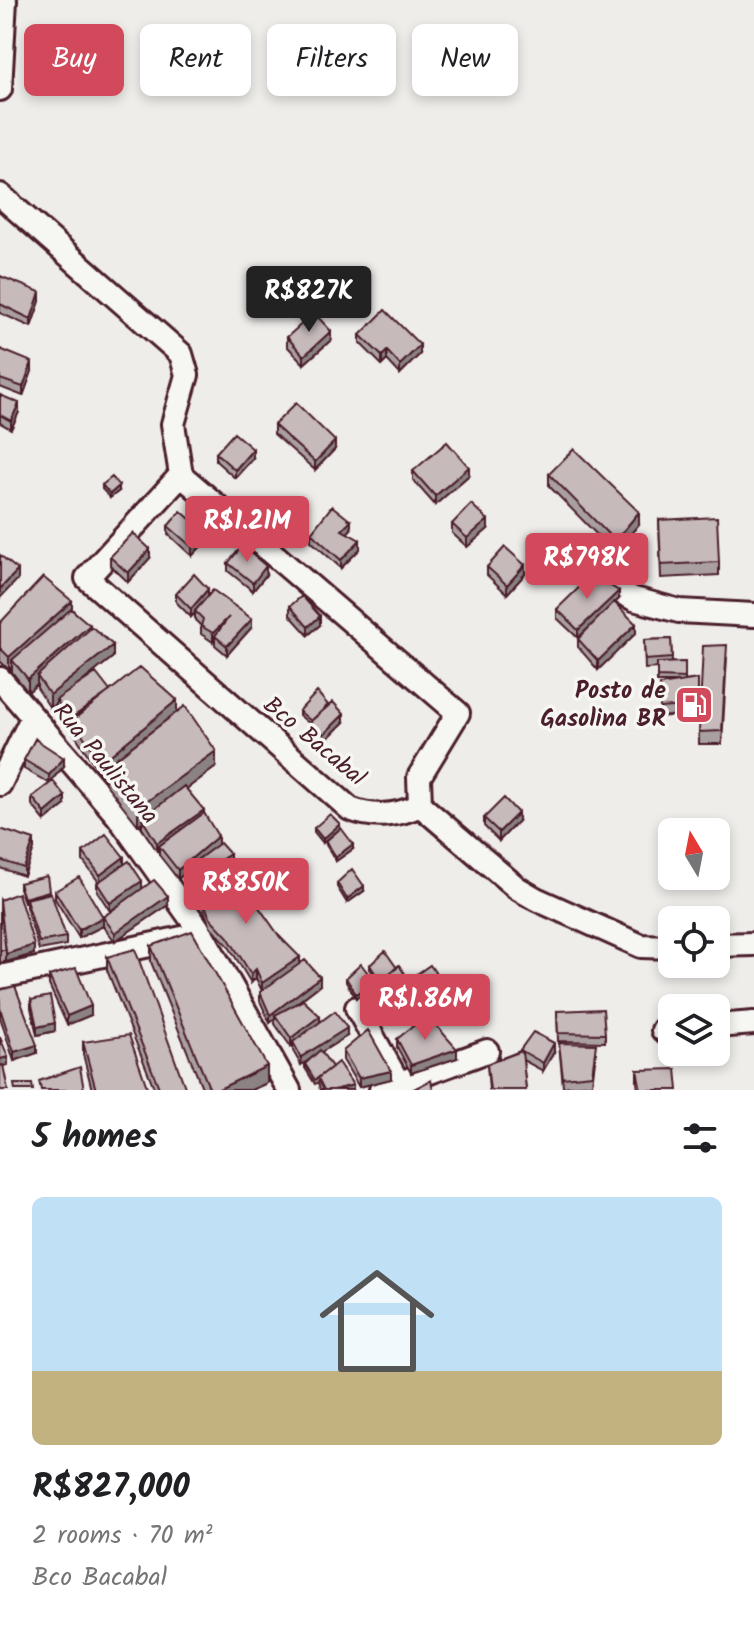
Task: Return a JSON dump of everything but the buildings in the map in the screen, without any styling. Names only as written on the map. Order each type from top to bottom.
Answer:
[{"type":"street","points":[[0,89],[5,0]]},
{"type":"street","points":[[0,195],[181,354],[187,375],[173,424],[181,475],[458,713],[419,777],[420,805],[517,888],[641,946],[658,947]]},
{"type":"street","name":"Bco Bacabal","points":[[181,475],[87,578],[350,809],[382,814],[404,813],[420,805]]},
{"type":"street","points":[[544,553],[634,599],[679,611],[754,615]]},
{"type":"street","name":"Rua Paulistana","points":[[0,679],[118,816],[202,934],[289,1090]]},
{"type":"street","points":[[0,784],[32,718]]},
{"type":"street","points":[[0,977],[202,934]]},
{"type":"street","points":[[730,945],[754,944]]},
{"type":"street","points":[[357,1008],[390,1087],[487,1051]]},
{"type":"street","points":[[730,1025],[754,1023]]},
{"type":"place","name":"Posto de Gasolina BR","points":[[694,705]]}]
